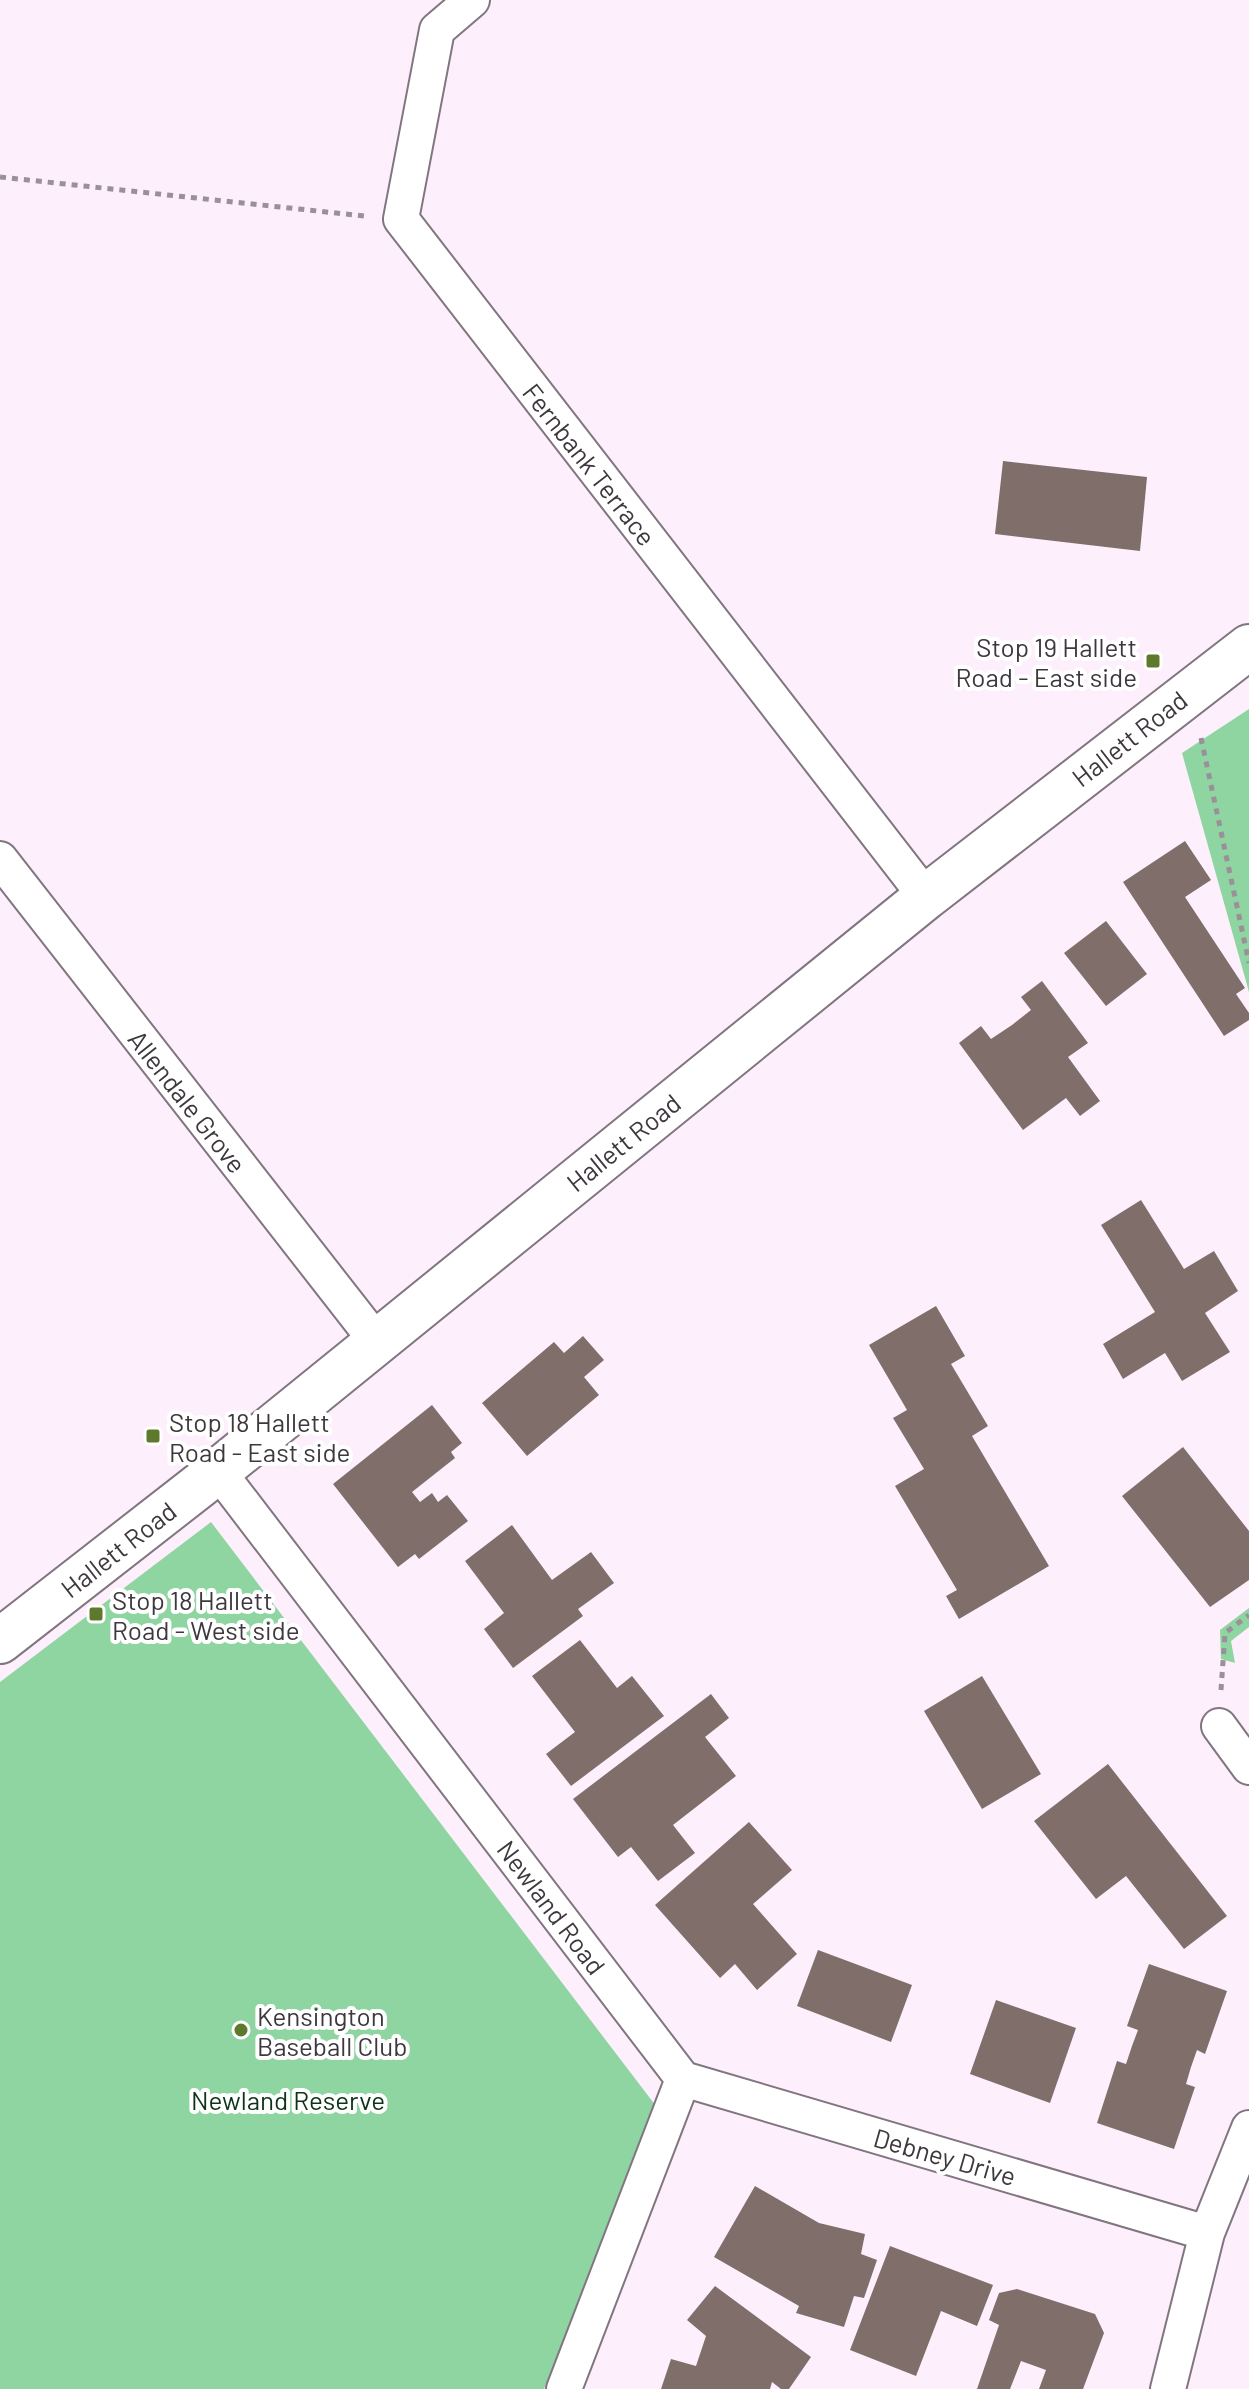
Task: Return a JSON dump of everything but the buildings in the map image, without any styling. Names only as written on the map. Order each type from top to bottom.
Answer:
[{"type":"main road","name":"Hallett Road","points":[[0,1641],[218,1471],[926,897],[1249,647]]},
{"type":"street","points":[[401,219],[437,30],[472,0]]},
{"type":"street","name":"Fernbank Terrace","points":[[401,219],[926,897]]},
{"type":"street","name":"Allendale Grove","points":[[0,859],[377,1342]]},
{"type":"street","name":"Newland Road","points":[[218,1471],[683,2079]]},
{"type":"street","points":[[1219,1726],[1249,1767]]},
{"type":"street","points":[[564,2389],[683,2079]]},
{"type":"street","name":"Debney Drive","points":[[683,2079],[1207,2233]]},
{"type":"street","points":[[1168,2389],[1207,2233],[1249,2128]]},
{"type":"path","points":[[0,177],[401,219]]},
{"type":"path","points":[[1191,690],[1249,963]]},
{"type":"path","points":[[1219,1726],[1225,1633],[1249,1615]]},
{"type":"green space","points":[[1249,709],[1249,992],[1182,753]]},
{"type":"green space","name":"Kensington Baseball Club","points":[[211,1522],[659,2110],[544,2389],[0,2389],[0,1682]]},
{"type":"green space","points":[[1249,1608],[1249,1627],[1231,1641],[1235,1663],[1221,1659],[1220,1630]]},
{"type":"place","name":"Stop 19 Hallett Road - East side","points":[[1153,661]]},
{"type":"place","name":"Stop 18 Hallett Road - East side","points":[[153,1436]]},
{"type":"place","name":"Stop 18 Hallett Road - West side","points":[[96,1614]]},
{"type":"place","name":"Kensington Baseball Club","points":[[241,2030]]},
{"type":"park label","name":"Newland Reserve","points":[[288,2099]]}]
